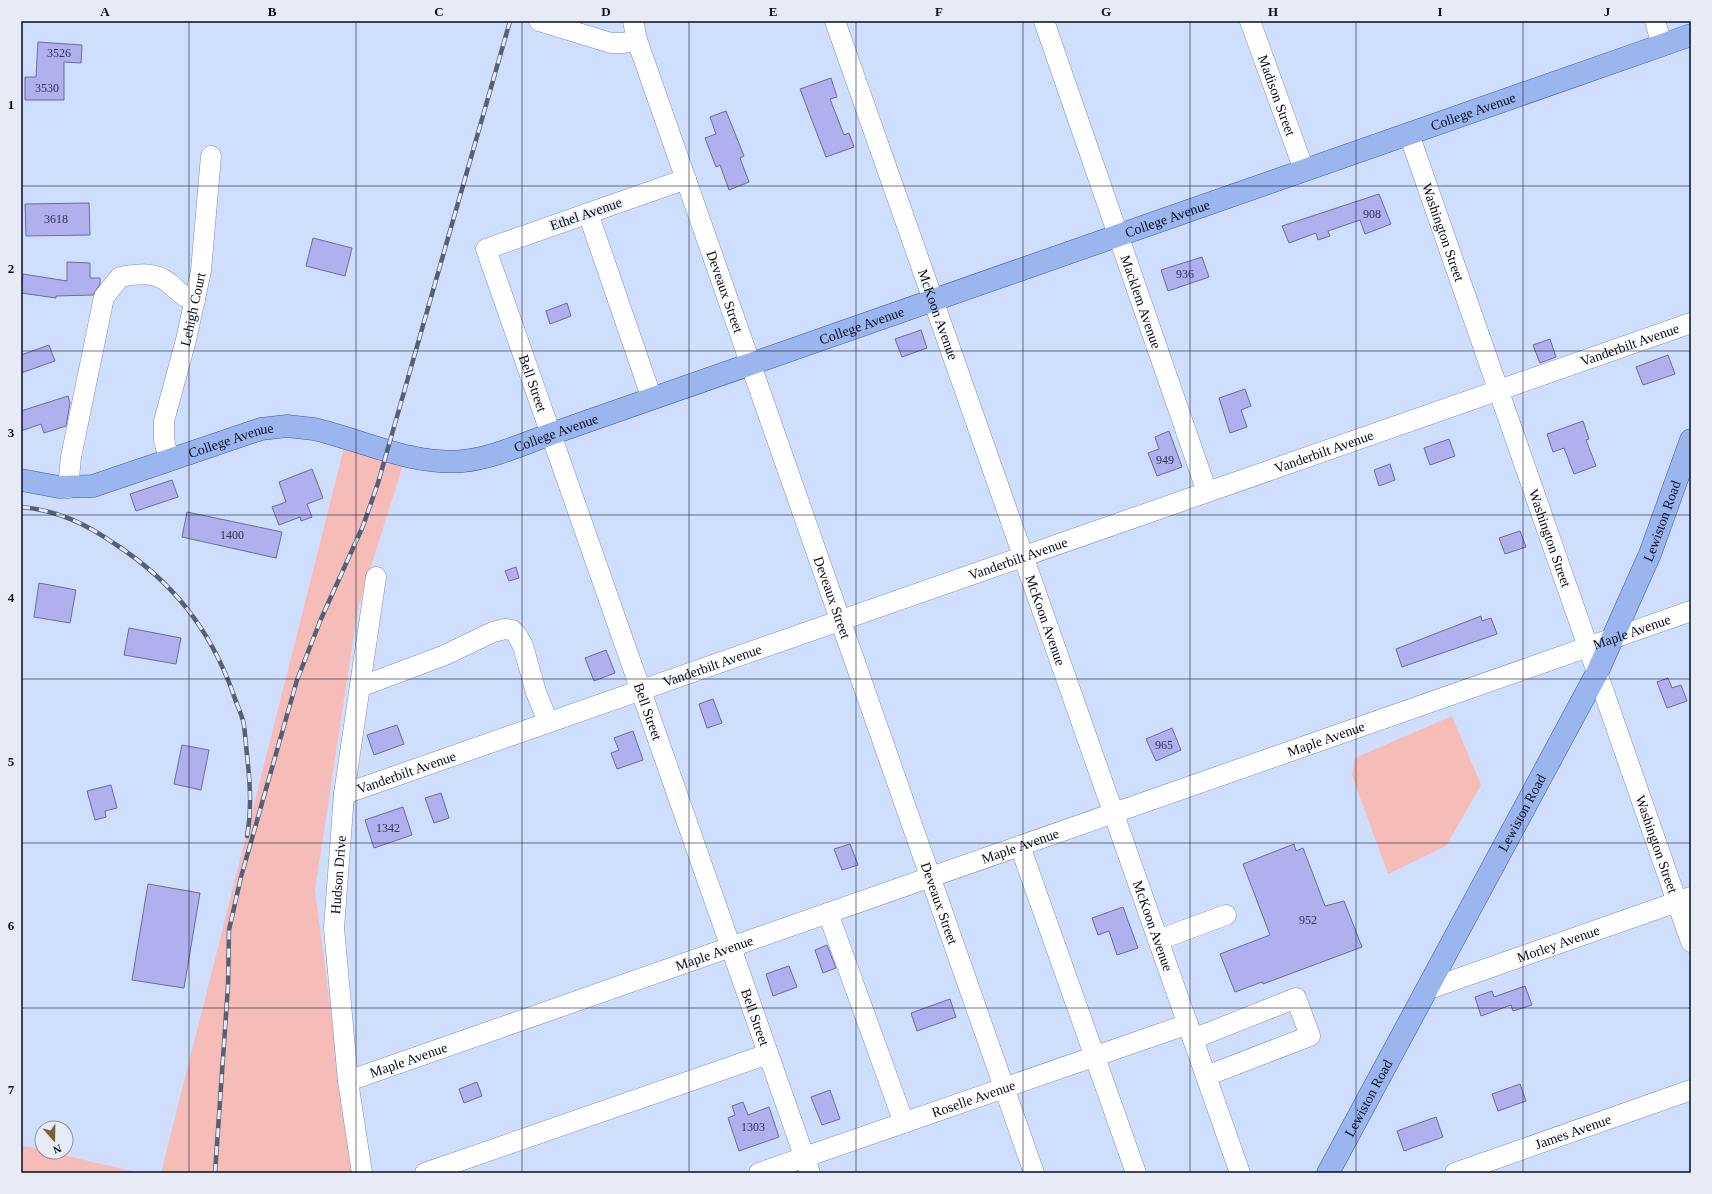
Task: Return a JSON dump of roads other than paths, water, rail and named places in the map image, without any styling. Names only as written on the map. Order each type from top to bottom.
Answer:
[{"type":"main road","name":"College Avenue","points":[[21,480],[68,488],[93,486],[246,433],[279,426],[296,426],[314,429],[409,456],[446,462],[472,460],[652,399],[1691,35]]},
{"type":"main road","name":"Lewiston Road","points":[[1328,1173],[1597,673],[1650,554],[1691,440]]},
{"type":"street","points":[[538,21],[611,43],[623,43],[637,40]]},
{"type":"street","name":"Deveaux Street","points":[[633,21],[637,40],[1034,1173]]},
{"type":"street","name":"McKoon Avenue","points":[[835,21],[1240,1173]]},
{"type":"street","name":"Macklem Avenue","points":[[1044,21],[1207,492]]},
{"type":"street","name":"Madison Street","points":[[1250,21],[1304,170]]},
{"type":"street","points":[[1655,21],[1662,45]]},
{"type":"street","name":"Washington Street","points":[[1409,134],[1597,673],[1684,900],[1691,942]]},
{"type":"street","name":"Lehigh Court","points":[[169,460],[164,440],[166,414],[195,300],[202,262],[211,156]]},
{"type":"street","name":"Ethel Avenue","points":[[486,249],[686,178]]},
{"type":"street","points":[[588,213],[652,399]]},
{"type":"street","name":"Bell Street","points":[[486,249],[807,1165]]},
{"type":"street","points":[[68,488],[71,457],[104,297],[120,277],[151,274],[169,282],[186,298],[195,300]]},
{"type":"street","name":"Vanderbilt Avenue","points":[[344,794],[1691,323]]},
{"type":"street","name":"Hudson Drive","points":[[362,1173],[348,1082],[334,928],[344,794],[376,577]]},
{"type":"street","name":"Maple Avenue","points":[[348,1082],[1691,610]]},
{"type":"street","points":[[360,687],[445,655],[493,632],[505,629],[512,630],[517,635],[523,646],[536,692],[548,722]]},
{"type":"street","points":[[1020,846],[1136,1173]]},
{"type":"street","name":"Morley Avenue","points":[[1426,990],[1684,900]]},
{"type":"street","points":[[828,913],[904,1123]]},
{"type":"street","points":[[1158,940],[1226,915]]},
{"type":"street","name":"Roselle Avenue","points":[[759,1173],[807,1165],[904,1123],[1096,1057],[1190,1032],[1296,998],[1310,1036],[1206,1076]]},
{"type":"street","points":[[425,1173],[768,1054]]},
{"type":"street","name":"James Avenue","points":[[1455,1173],[1691,1090]]},
{"type":"railway","points":[[215,1173],[228,986],[229,930],[241,877],[297,680],[321,619],[363,526],[378,483],[510,21]]},
{"type":"railway","points":[[21,507],[47,511],[71,519],[93,530],[115,544],[154,574],[187,608],[201,627],[224,670],[244,725],[250,796],[250,816],[247,836]]}]
